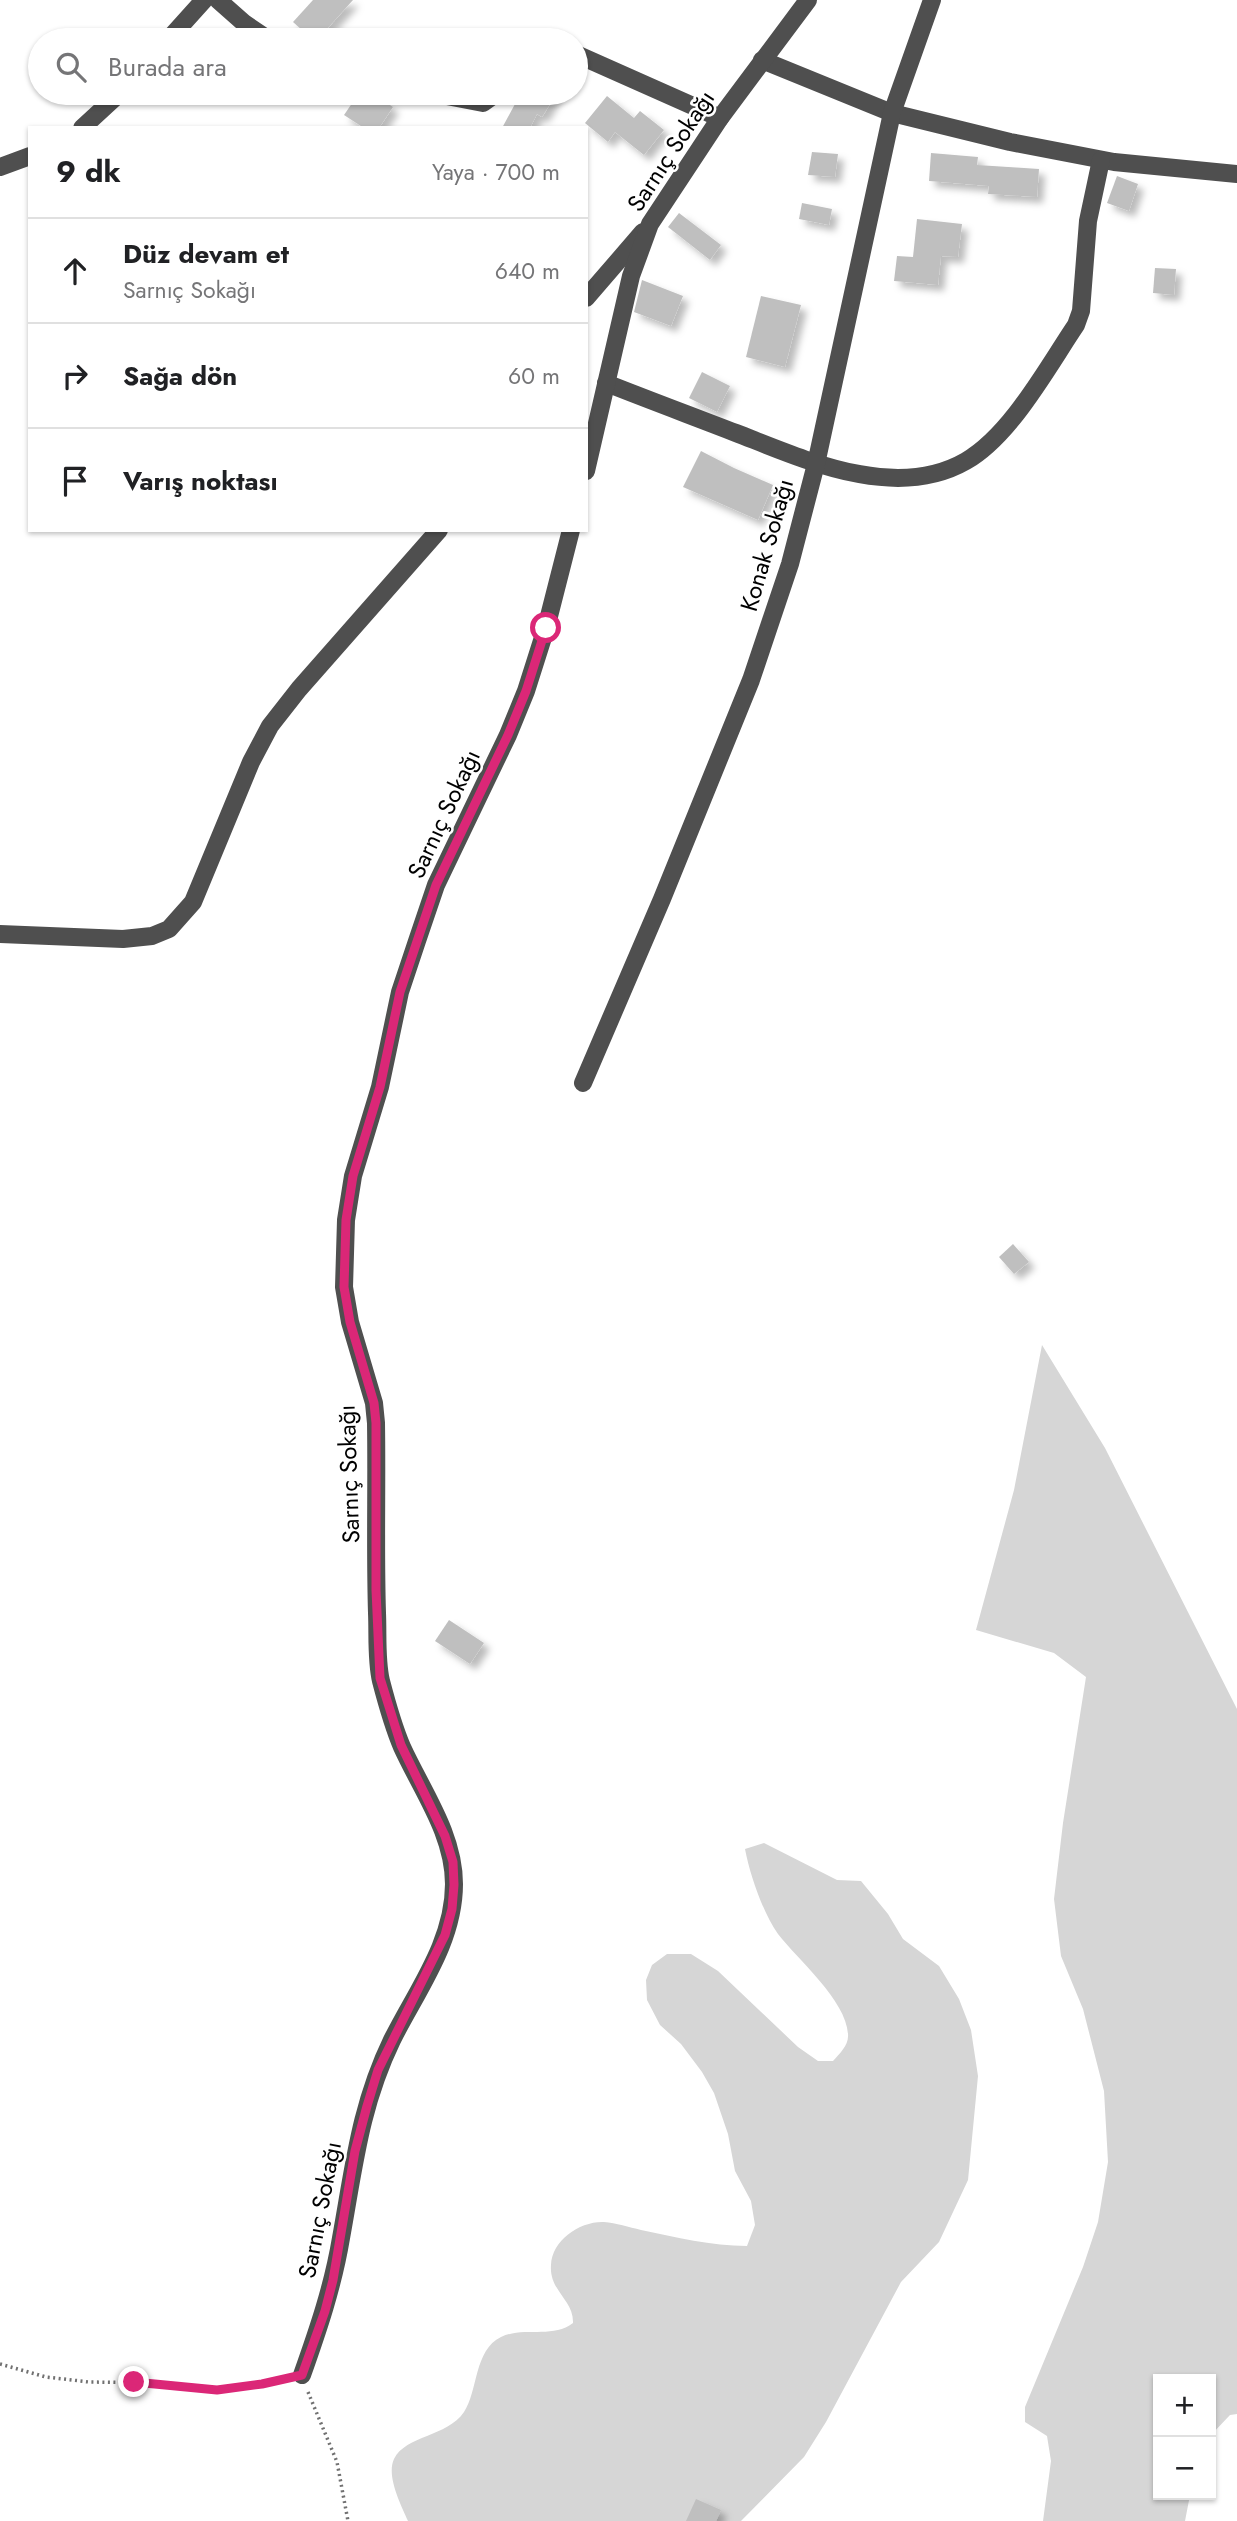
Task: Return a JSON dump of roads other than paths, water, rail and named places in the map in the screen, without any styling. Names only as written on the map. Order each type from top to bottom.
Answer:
[{"type":"street","points":[[178,28],[204,0]]},
{"type":"street","points":[[218,0],[251,28]]},
{"type":"street","name":"Sarnıç Sokağı","points":[[588,462],[631,276],[650,224],[720,118],[808,0]]},
{"type":"street","name":"Konak Sokağı","points":[[583,1083],[751,680],[790,564],[817,464],[892,113],[932,0]]},
{"type":"street","points":[[588,59],[720,118]]},
{"type":"street","points":[[762,60],[892,113],[1010,142],[1101,160],[1237,174]]},
{"type":"street","points":[[84,126],[107,105]]},
{"type":"street","points":[[0,167],[28,157]]},
{"type":"street","points":[[606,383],[817,464],[859,475],[901,477],[945,471],[968,460],[1019,410],[1076,326],[1081,312],[1088,221],[1101,160]]},
{"type":"street","points":[[588,297],[650,224]]},
{"type":"street","points":[[0,934],[122,939],[152,936],[169,929],[193,902],[251,762],[270,726],[299,689],[437,532]]},
{"type":"street","name":"Sarnıç Sokağı","points":[[302,2375],[333,2280],[355,2151],[378,2070],[445,1935],[452,1909],[454,1885],[453,1862],[445,1836],[401,1745],[380,1678],[376,1590],[376,1423],[374,1403],[350,1322],[344,1287],[346,1220],[353,1176],[380,1087],[400,992],[436,885],[508,735],[526,691],[546,628],[570,532]]}]
